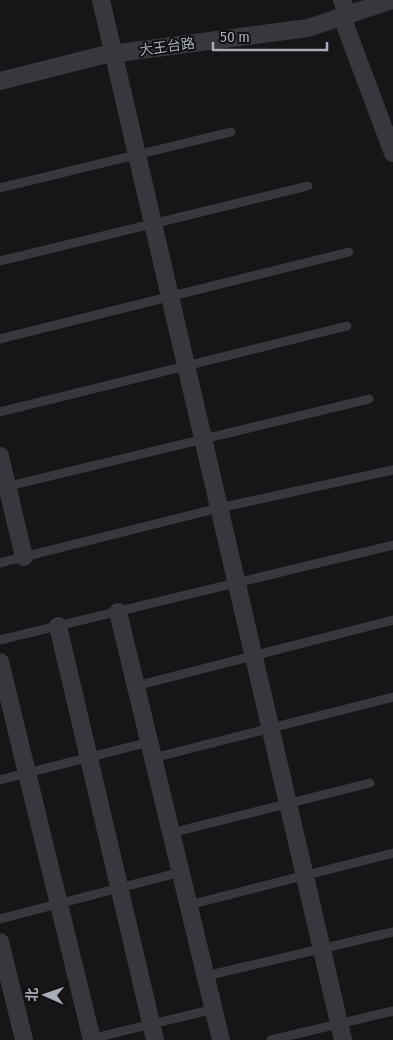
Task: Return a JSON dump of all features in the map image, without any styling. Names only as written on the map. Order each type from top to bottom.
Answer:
[{"type":"street","points":[[101,0],[341,1032]]},
{"type":"street","name":"大王台路","points":[[0,81],[114,54],[308,28],[344,11],[392,0]]},
{"type":"street","points":[[344,11],[393,151]]},
{"type":"street","points":[[0,456],[4,488],[24,557]]},
{"type":"street","points":[[118,612],[221,1040]]},
{"type":"street","points":[[58,626],[154,1032]]},
{"type":"street","points":[[0,662],[90,1039]]},
{"type":"street","points":[[0,942],[24,1040]]},
{"type":"lane","points":[[0,188],[231,132]]},
{"type":"lane","points":[[0,261],[308,186]]},
{"type":"lane","points":[[0,339],[349,252]]},
{"type":"lane","points":[[0,412],[346,326]]},
{"type":"lane","points":[[4,488],[369,399]]},
{"type":"lane","points":[[0,563],[219,508],[393,470]]},
{"type":"lane","points":[[0,640],[393,545]]},
{"type":"lane","points":[[136,686],[393,620]]},
{"type":"lane","points":[[0,780],[88,757],[151,750],[270,728],[393,697]]},
{"type":"lane","points":[[171,833],[370,783]]},
{"type":"lane","points":[[189,904],[393,853]]},
{"type":"lane","points":[[0,919],[181,872]]},
{"type":"lane","points":[[206,976],[393,932]]},
{"type":"lane","points":[[90,1039],[154,1032],[214,1009]]},
{"type":"lane","points":[[271,1040],[341,1032],[393,1011]]}]
